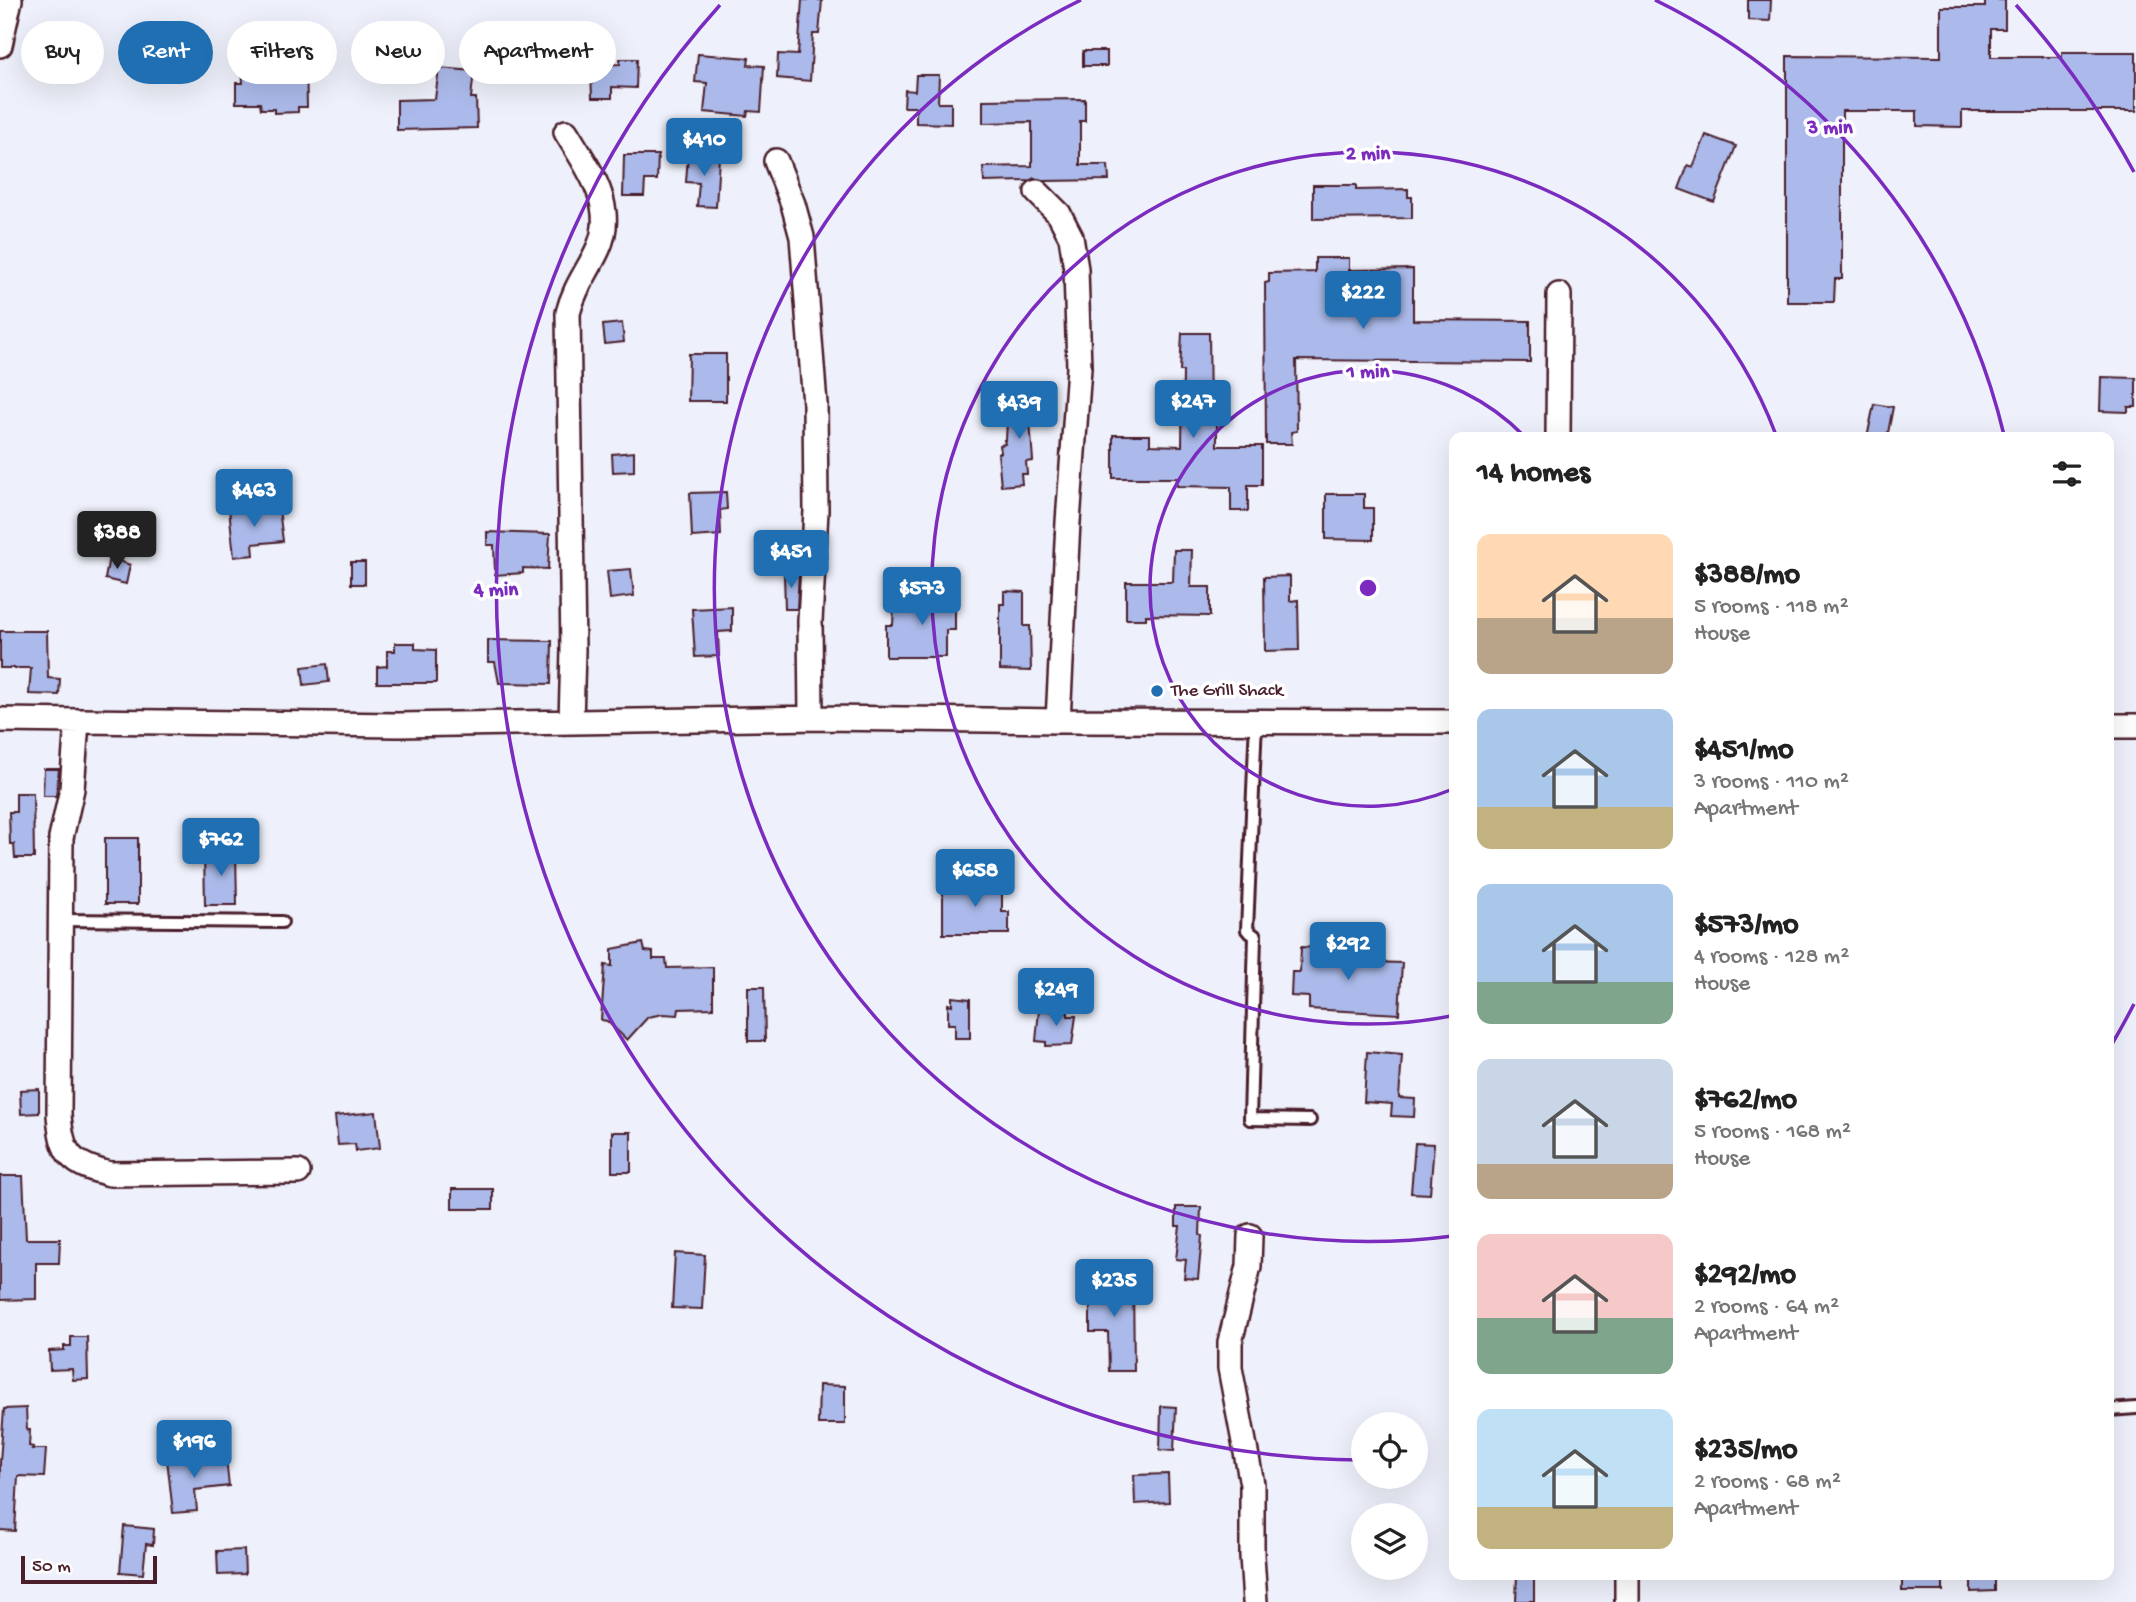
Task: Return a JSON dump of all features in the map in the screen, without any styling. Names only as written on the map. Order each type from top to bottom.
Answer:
[{"type":"street","points":[[0,46],[10,0]]},
{"type":"street","points":[[566,132],[597,182],[605,221],[600,246],[573,293],[568,313],[573,650],[571,722]]},
{"type":"street","points":[[776,161],[793,204],[802,237],[815,404],[816,511],[810,621],[811,718]]},
{"type":"street","points":[[1037,192],[1059,214],[1071,237],[1076,282],[1079,368],[1068,522],[1059,721]]},
{"type":"street","points":[[1558,432],[1559,295]]},
{"type":"street","points":[[0,720],[398,725],[811,718],[1449,722]]},
{"type":"street","points":[[76,722],[72,789],[61,838],[59,920],[59,1115],[61,1138],[70,1158],[84,1167],[110,1174],[298,1172]]},
{"type":"street","points":[[2114,726],[2136,726]]},
{"type":"street","points":[[1250,1236],[1249,1266],[1230,1342],[1230,1368],[1252,1484],[1255,1602]]},
{"type":"street","points":[[1627,1580],[1627,1602]]},
{"type":"lane","points":[[1256,721],[1247,930],[1255,936],[1250,1119],[1310,1121]]},
{"type":"lane","points":[[59,920],[282,922]]},
{"type":"lane","points":[[2114,1410],[2136,1408]]},
{"type":"building","points":[[802,0],[822,0],[819,34],[813,34],[810,81],[777,78],[778,54],[798,55]]},
{"type":"building","points":[[1748,0],[1771,0],[1770,21],[1748,20]]},
{"type":"building","points":[[1985,0],[2005,0],[2005,29],[1991,29],[1991,57],[2062,57],[2062,52],[2136,52],[2136,111],[1962,111],[1962,127],[1917,126],[1917,111],[1842,111],[1842,279],[1835,279],[1834,302],[1787,302],[1787,56],[1941,57],[1941,7],[1985,7]]},
{"type":"building","points":[[1083,51],[1107,51],[1107,66],[1083,66]]},
{"type":"building","points":[[698,54],[749,58],[748,65],[764,66],[761,112],[748,111],[747,116],[704,112],[707,83],[695,82]]},
{"type":"building","points":[[620,59],[637,59],[636,88],[612,87],[612,98],[592,98],[592,84],[616,84],[616,64],[620,64]]},
{"type":"building","points":[[445,69],[459,70],[459,84],[473,84],[471,98],[476,98],[477,128],[397,130],[397,100],[435,99],[437,84],[445,84]]},
{"type":"building","points":[[916,75],[939,75],[938,103],[951,103],[951,124],[916,123],[916,107],[904,107],[905,90],[915,91]]},
{"type":"building","points":[[236,84],[307,84],[307,107],[298,107],[298,112],[274,113],[274,109],[261,109],[260,103],[236,103]]},
{"type":"building","points":[[1085,99],[1085,121],[1080,121],[1080,165],[1108,165],[1109,180],[1045,181],[1034,178],[1029,181],[984,182],[983,167],[1032,166],[1032,122],[983,123],[983,100]]},
{"type":"building","points":[[1706,135],[1736,146],[1714,202],[1679,189],[1688,165],[1693,167]]},
{"type":"building","points":[[624,155],[658,155],[657,180],[645,180],[644,196],[623,196]]},
{"type":"building","points":[[688,155],[719,157],[716,207],[697,206],[699,183],[686,182]]},
{"type":"building","points":[[1313,185],[1356,185],[1356,190],[1408,189],[1408,197],[1412,197],[1412,218],[1313,219]]},
{"type":"building","points":[[1315,258],[1349,258],[1349,270],[1413,269],[1413,320],[1530,321],[1530,362],[1296,360],[1297,431],[1291,432],[1292,444],[1266,444],[1265,283],[1269,282],[1269,273],[1315,272]]},
{"type":"building","points":[[622,323],[624,342],[605,344],[603,325]]},
{"type":"building","points":[[1182,333],[1209,333],[1210,407],[1217,407],[1217,446],[1262,446],[1262,485],[1248,485],[1248,511],[1231,511],[1231,487],[1177,486],[1177,478],[1113,478],[1113,435],[1150,435],[1150,445],[1182,446]]},
{"type":"building","points":[[689,354],[726,354],[726,401],[688,401]]},
{"type":"building","points":[[2101,377],[2136,378],[2136,407],[2128,407],[2128,412],[2100,411]]},
{"type":"building","points":[[1008,402],[1047,405],[1046,422],[1030,421],[1033,461],[1026,462],[1027,474],[1021,474],[1022,484],[1001,486],[998,453],[1001,453],[1000,445],[1005,444],[1006,440]]},
{"type":"building","points":[[1874,404],[1893,407],[1888,432],[1868,432]]},
{"type":"building","points":[[634,452],[634,471],[613,472],[612,454]]},
{"type":"building","points":[[726,492],[727,509],[720,510],[721,535],[692,537],[690,493]]},
{"type":"building","points":[[1326,494],[1364,494],[1364,508],[1373,508],[1373,540],[1326,539]]},
{"type":"building","points":[[245,506],[246,513],[279,509],[283,541],[253,544],[254,555],[234,557],[229,508]]},
{"type":"building","points":[[487,532],[550,534],[548,569],[523,568],[523,573],[495,575],[494,545],[487,545]]},
{"type":"building","points":[[1174,550],[1192,550],[1191,587],[1210,587],[1210,616],[1146,615],[1146,619],[1126,619],[1126,582],[1173,582]]},
{"type":"building","points":[[109,557],[130,565],[126,584],[105,579]]},
{"type":"building","points":[[351,562],[365,562],[365,584],[351,584]]},
{"type":"building","points":[[631,569],[634,596],[610,599],[607,571]]},
{"type":"building","points":[[784,573],[799,573],[797,609],[785,609]]},
{"type":"building","points":[[1290,576],[1290,601],[1298,600],[1299,650],[1265,651],[1264,577]]},
{"type":"building","points":[[1004,591],[1024,592],[1024,626],[1030,626],[1031,671],[1000,670],[1000,604],[1004,604]]},
{"type":"building","points":[[925,592],[955,592],[955,630],[946,630],[946,657],[886,657],[886,625],[893,625],[894,603],[925,603]]},
{"type":"building","points":[[732,607],[732,631],[718,632],[719,656],[695,657],[692,609]]},
{"type":"building","points":[[0,631],[47,631],[48,678],[60,679],[59,695],[29,694],[31,668],[0,668]]},
{"type":"building","points":[[488,640],[552,641],[551,684],[499,683],[495,662],[488,662]]},
{"type":"building","points":[[395,643],[415,643],[415,649],[436,650],[436,683],[377,683],[377,667],[387,666],[387,651],[395,651]]},
{"type":"building","points":[[327,664],[329,682],[304,685],[302,667]]},
{"type":"building","points":[[44,769],[59,769],[56,796],[43,796]]},
{"type":"building","points":[[16,793],[33,793],[34,858],[15,858],[14,844],[10,844],[9,812],[16,812]]},
{"type":"building","points":[[105,838],[138,838],[138,904],[105,904]]},
{"type":"building","points":[[204,852],[236,852],[237,905],[205,905]]},
{"type":"building","points":[[969,878],[1002,878],[1002,912],[1009,912],[1009,934],[943,934],[943,888],[969,888]]},
{"type":"building","points":[[643,943],[645,951],[653,952],[653,959],[666,959],[667,968],[713,967],[713,1008],[679,1009],[678,1015],[648,1017],[627,1040],[607,1021],[601,1020],[605,965],[612,966],[612,949]]},
{"type":"building","points":[[1301,947],[1318,948],[1318,954],[1354,956],[1355,947],[1372,948],[1372,962],[1402,963],[1399,1014],[1309,1009],[1309,997],[1291,996],[1292,972],[1300,972]]},
{"type":"building","points":[[748,987],[764,987],[765,1041],[748,1041]]},
{"type":"building","points":[[952,997],[970,999],[970,1038],[955,1038],[955,1024],[948,1024],[948,1004],[952,1005]]},
{"type":"building","points":[[1039,1010],[1076,1016],[1072,1045],[1046,1046],[1046,1042],[1036,1041]]},
{"type":"building","points":[[1367,1052],[1402,1055],[1399,1098],[1415,1099],[1414,1117],[1391,1116],[1392,1104],[1364,1102]]},
{"type":"building","points":[[39,1089],[39,1113],[21,1114],[20,1090]]},
{"type":"building","points":[[376,1112],[380,1148],[356,1151],[355,1144],[338,1145],[335,1116]]},
{"type":"building","points":[[612,1132],[631,1132],[631,1172],[612,1172]]},
{"type":"building","points":[[1415,1143],[1434,1144],[1430,1194],[1411,1193]]},
{"type":"building","points":[[0,1176],[23,1176],[26,1239],[60,1239],[59,1263],[36,1263],[36,1299],[0,1300]]},
{"type":"building","points":[[452,1189],[493,1189],[493,1209],[452,1209]]},
{"type":"building","points":[[1176,1207],[1201,1207],[1202,1236],[1198,1279],[1184,1278],[1186,1260],[1176,1259],[1180,1226],[1176,1226]]},
{"type":"building","points":[[675,1253],[705,1255],[702,1309],[672,1308]]},
{"type":"building","points":[[1133,1277],[1134,1371],[1109,1371],[1108,1332],[1090,1332],[1090,1278]]},
{"type":"building","points":[[71,1337],[87,1337],[88,1379],[73,1380],[72,1369],[50,1370],[49,1351],[64,1350],[64,1346],[71,1346]]},
{"type":"building","points":[[819,1385],[845,1386],[845,1424],[818,1424]]},
{"type":"building","points":[[1161,1406],[1176,1407],[1174,1451],[1160,1450]]},
{"type":"building","points":[[26,1408],[27,1430],[30,1430],[29,1446],[33,1447],[32,1449],[46,1449],[44,1477],[18,1476],[15,1531],[0,1530],[0,1461],[4,1409]]},
{"type":"building","points":[[185,1457],[186,1462],[226,1458],[229,1486],[195,1490],[197,1511],[173,1513],[167,1459]]},
{"type":"building","points":[[1168,1474],[1169,1502],[1135,1504],[1134,1475]]},
{"type":"building","points":[[124,1526],[154,1529],[153,1545],[146,1544],[143,1574],[120,1572]]},
{"type":"building","points":[[244,1550],[245,1574],[218,1575],[217,1551]]},
{"type":"building","points":[[1517,1580],[1534,1580],[1534,1601],[1516,1601]]},
{"type":"building","points":[[1902,1580],[1943,1580],[1943,1591],[1902,1591]]},
{"type":"building","points":[[1971,1580],[1995,1580],[1995,1591],[1971,1592]]},
{"type":"place","name":"The Grill Shack","points":[[1157,691]]}]
